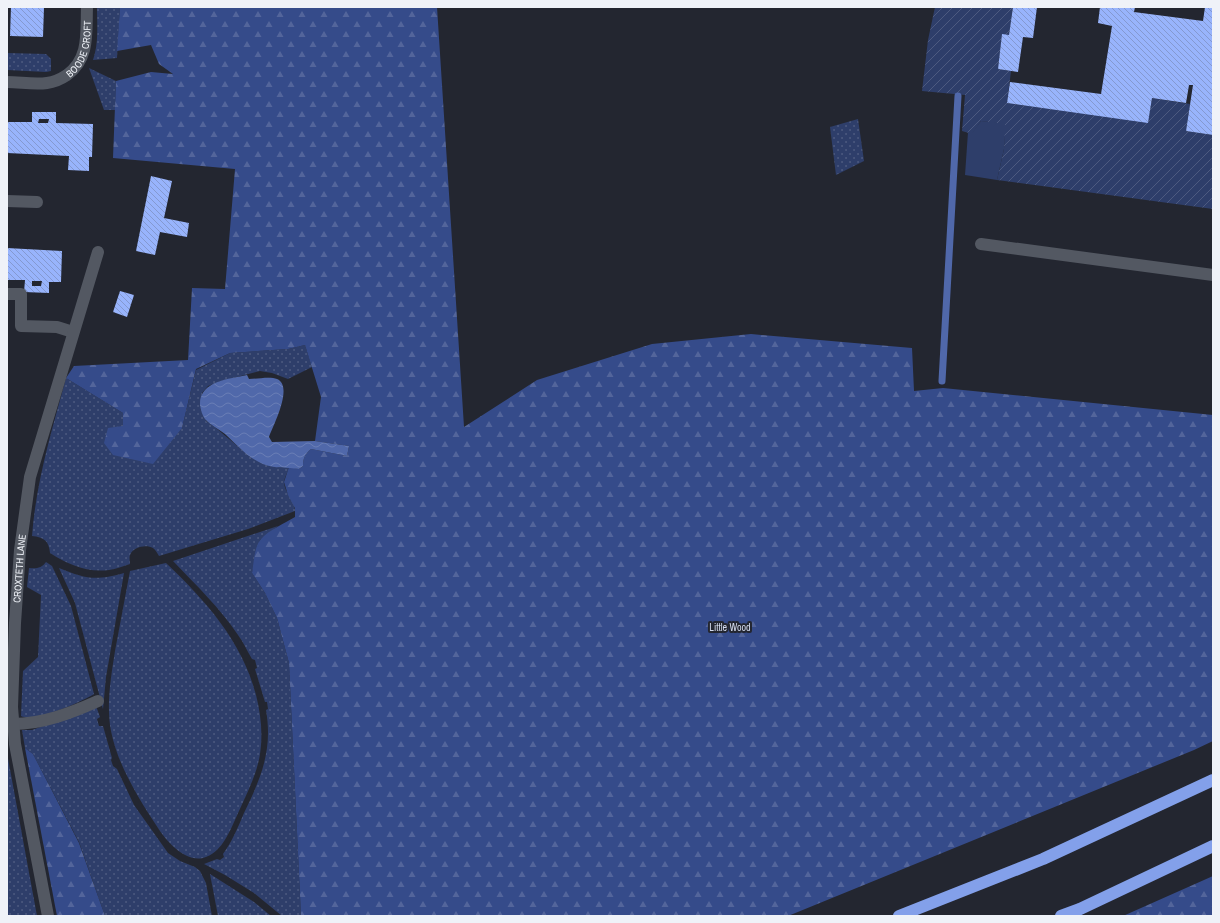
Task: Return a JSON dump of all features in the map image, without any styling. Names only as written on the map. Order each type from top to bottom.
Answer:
[{"type":"highway","points":[[899,916],[1043,859],[1213,780]]},
{"type":"highway","points":[[1061,916],[1080,909],[1213,846]]},
{"type":"street","name":"BOODE CROFT","points":[[7,82],[48,83],[61,80],[72,71],[80,63],[86,43],[87,7]]},
{"type":"street","points":[[7,201],[37,202]]},
{"type":"street","points":[[981,244],[1213,275]]},
{"type":"street","name":"CROXTETH LANE","points":[[48,916],[14,744],[12,707],[19,565],[30,477],[98,252]]},
{"type":"street","points":[[7,294],[21,294],[21,326],[56,327],[73,332]]},
{"type":"street","points":[[13,724],[27,724],[43,721],[98,701]]},
{"type":"shaded area","points":[[97,7],[120,7],[117,58],[93,60],[97,41]]},
{"type":"shaded area","points":[[935,7],[1013,7],[1009,35],[1002,35],[998,69],[1011,71],[1007,103],[1148,122],[1152,98],[1190,104],[1186,131],[1213,135],[1213,209],[997,180],[1004,149],[1005,124],[981,121],[972,134],[962,131],[965,95],[922,91],[928,40]]},
{"type":"shaded area","points":[[7,53],[46,54],[51,59],[51,71],[7,70]]},
{"type":"shaded area","points":[[89,68],[116,81],[115,110],[104,110]]},
{"type":"shaded area","points":[[858,119],[864,161],[836,175],[830,127]]},
{"type":"shaded area","points":[[981,121],[1006,123],[1004,149],[997,180],[965,175],[968,132],[972,133]]},
{"type":"shaded area","points":[[305,345],[312,367],[288,379],[272,373],[260,371],[218,382],[208,386],[202,393],[206,421],[246,453],[264,463],[275,467],[289,467],[284,483],[295,507],[295,511],[248,529],[159,556],[153,548],[147,546],[140,547],[132,552],[130,556],[130,564],[101,571],[85,569],[63,561],[50,553],[45,540],[40,537],[32,536],[41,476],[66,378],[123,413],[123,426],[182,428],[196,370],[230,353],[288,349]]},
{"type":"shaded area","points":[[278,526],[260,540],[252,573],[265,593],[277,618],[289,663],[301,916],[282,916],[254,893],[204,864],[217,859],[220,860],[224,857],[223,854],[235,834],[256,788],[267,751],[268,724],[266,710],[268,709],[267,702],[265,702],[255,669],[257,668],[255,660],[252,659],[240,638],[223,615],[173,561]]},
{"type":"shaded area","points":[[46,562],[52,566],[71,606],[94,694],[58,711],[36,717],[28,717],[21,716],[23,671],[38,657],[41,595],[27,587],[29,568],[39,568]]},
{"type":"shaded area","points":[[166,563],[195,592],[232,639],[250,675],[256,695],[260,717],[261,739],[257,769],[226,839],[216,851],[203,858],[190,857],[177,850],[171,845],[158,828],[130,782],[114,744],[111,731],[109,701],[112,671],[130,571]]},
{"type":"shaded area","points":[[59,568],[76,575],[91,578],[124,573],[106,677],[103,709],[75,603]]},
{"type":"shaded area","points":[[96,706],[100,717],[97,719],[99,726],[103,726],[113,766],[117,769],[134,805],[168,853],[200,871],[206,883],[212,916],[105,916],[79,842],[33,754],[25,748],[22,730],[32,730]]},
{"type":"shaded area","points":[[7,753],[37,916],[7,916]]},
{"type":"shaded area","points":[[210,874],[254,902],[271,916],[218,916]]},
{"type":"green space","name":"Little Wood","points":[[120,7],[437,7],[464,427],[537,380],[652,344],[751,334],[912,348],[914,391],[943,388],[1213,415],[1213,741],[788,916],[301,916],[289,663],[277,618],[265,593],[252,573],[256,551],[261,539],[295,517],[295,508],[288,495],[284,482],[289,467],[299,469],[303,466],[305,456],[311,449],[347,456],[349,446],[315,441],[321,397],[305,345],[288,349],[230,353],[196,369],[182,428],[153,464],[113,455],[104,443],[108,428],[123,426],[123,413],[66,378],[74,366],[188,360],[192,288],[225,289],[235,169],[113,158],[116,81],[151,72],[173,74],[159,64],[151,45],[117,51]]},
{"type":"green space","points":[[25,748],[33,754],[79,843],[105,916],[57,916]]},
{"type":"green space","points":[[1213,876],[1213,916],[1123,916]]},
{"type":"water","points":[[247,375],[249,379],[274,378],[282,383],[283,398],[278,416],[269,437],[272,442],[315,441],[349,446],[347,456],[311,449],[305,456],[303,466],[299,469],[267,466],[247,455],[225,434],[205,419],[200,405],[201,397],[204,391],[216,382]]},
{"type":"building","points":[[11,7],[44,7],[43,37],[10,36]]},
{"type":"building","points":[[1013,7],[1037,7],[1033,38],[1023,37],[1018,72],[998,69],[1002,34],[1009,35]]},
{"type":"building","points":[[1100,7],[1135,7],[1134,12],[1203,21],[1205,7],[1213,7],[1213,135],[1186,131],[1193,85],[1189,85],[1186,103],[1152,98],[1148,123],[1007,103],[1010,82],[1101,94],[1112,26],[1098,23]]},
{"type":"building","points":[[32,112],[56,112],[56,123],[93,124],[92,157],[89,157],[89,171],[68,170],[69,156],[7,153],[7,122],[32,122]],"holes":[[[39,119],[49,119],[48,123],[38,123]]]},
{"type":"building","points":[[151,176],[172,181],[164,218],[189,223],[187,237],[160,232],[155,255],[136,251]]},
{"type":"building","points":[[7,248],[62,251],[61,282],[49,282],[49,293],[24,292],[25,280],[7,280]],"holes":[[[32,281],[42,281],[41,286],[32,286]]]},
{"type":"building","points":[[120,291],[134,295],[127,317],[113,312]]},
{"type":"waterway","points":[[942,381],[958,96]]}]
